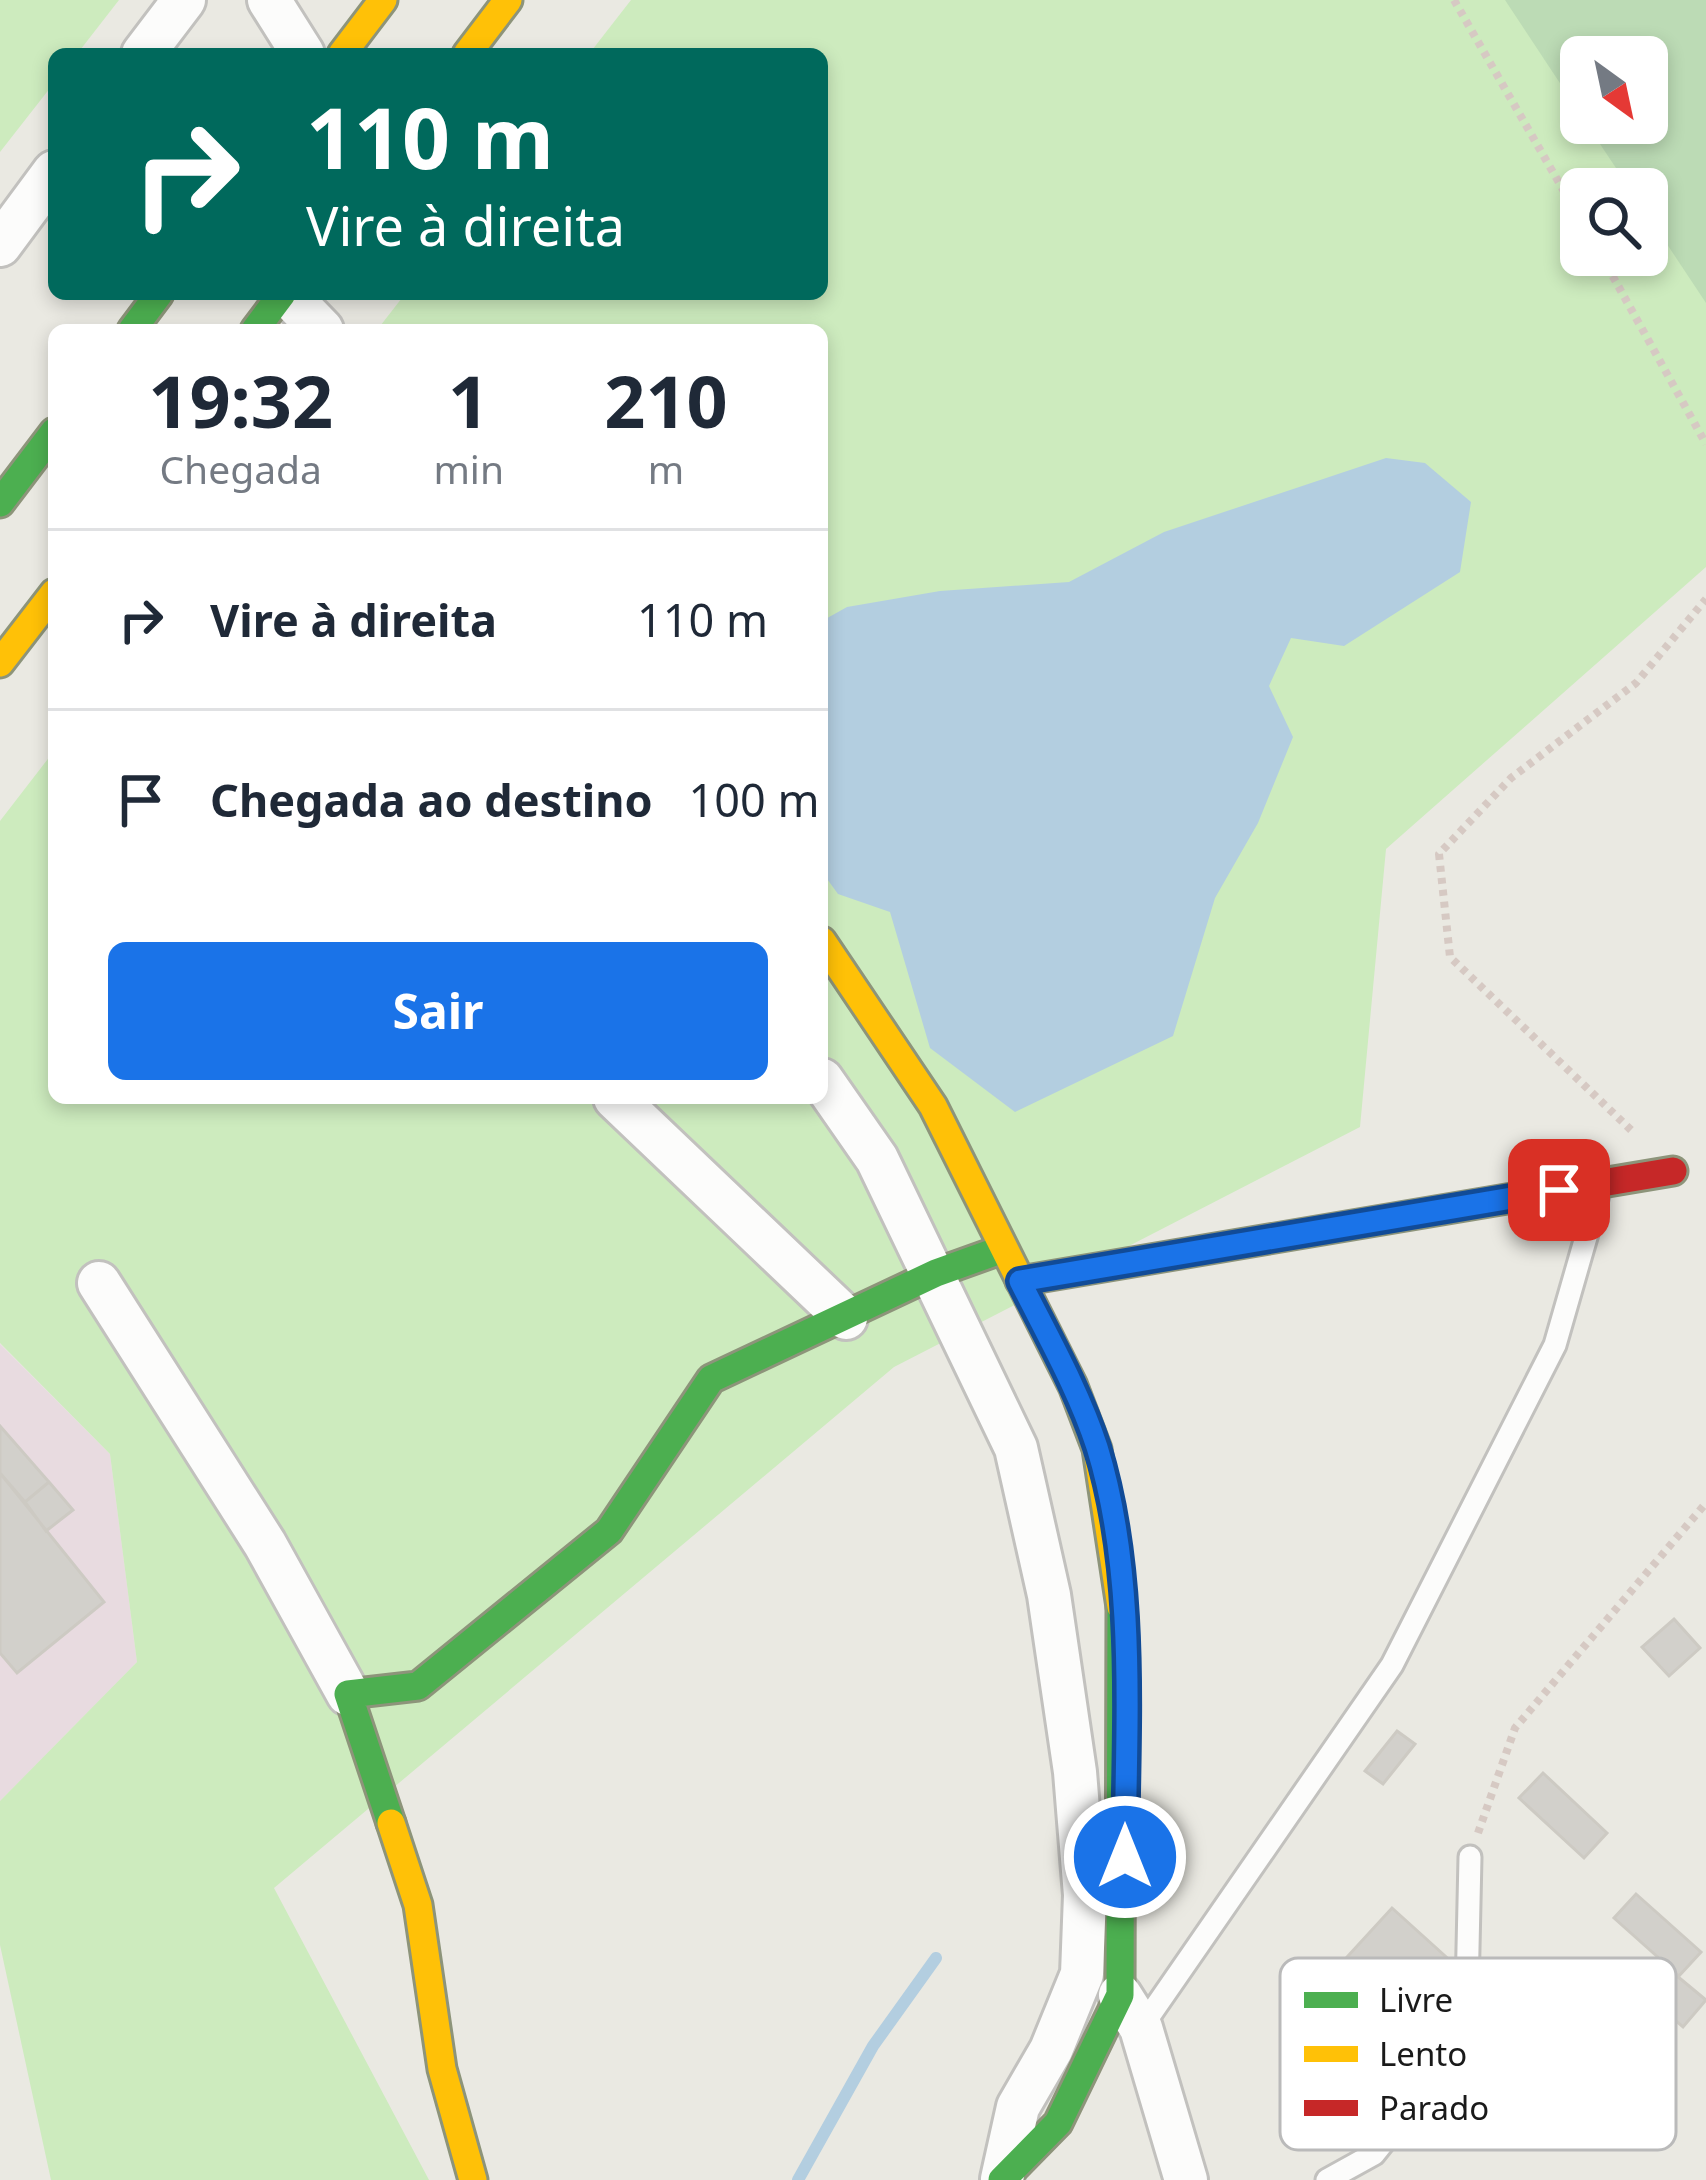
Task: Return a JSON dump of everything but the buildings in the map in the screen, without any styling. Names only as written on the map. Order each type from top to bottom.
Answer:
[{"type":"main road","points":[[347,48],[383,0]]},
{"type":"main road","points":[[471,48],[508,0]]},
{"type":"main road","points":[[260,324],[280,300]]},
{"type":"main road","points":[[0,503],[48,440]]},
{"type":"main road","points":[[0,663],[48,600]]},
{"type":"main road","points":[[828,949],[933,1106],[1089,1428],[1112,1519],[1124,1632],[1131,2012],[1058,2123],[1002,2180]]},
{"type":"main road","points":[[1020,1281],[1673,1171]]},
{"type":"main road","points":[[473,2180],[442,2069],[418,1905],[348,1694],[418,1686],[609,1532],[711,1379],[936,1273],[1003,1249]]},
{"type":"street","points":[[148,48],[184,0]]},
{"type":"street","points":[[269,0],[299,48]]},
{"type":"street","points":[[0,245],[48,180]]},
{"type":"street","points":[[291,300],[316,324]]},
{"type":"street","points":[[828,1089],[877,1159],[936,1273],[1016,1448],[1049,1595],[1075,1772],[1085,1895],[1082,1974],[1051,2050],[1018,2107],[1002,2180]]},
{"type":"street","points":[[621,1104],[846,1318]]},
{"type":"street","points":[[99,1282],[265,1544],[348,1694]]},
{"type":"street","points":[[1131,2012],[1186,2180]]},
{"type":"lane","points":[[1131,2012],[1392,1665],[1556,1345],[1602,1183]]},
{"type":"lane","points":[[1468,1958],[1470,1857]]},
{"type":"lane","points":[[1327,2180],[1377,2150]]},
{"type":"path","points":[[1454,0],[1560,184]]},
{"type":"path","points":[[1613,276],[1706,444]]},
{"type":"path","points":[[1673,1171],[1450,957],[1439,854],[1511,778],[1636,682],[1706,599]]},
{"type":"path","points":[[1470,1857],[1514,1728],[1706,1503]]},
{"type":"shaded area","points":[[0,1344],[110,1454],[137,1662],[0,1801]]},
{"type":"green space","points":[[0,0],[119,0],[82,48],[48,48],[48,91],[0,152]]},
{"type":"green space","points":[[631,0],[1520,0],[1560,63],[1560,144],[1611,144],[1627,168],[1560,168],[1560,276],[1668,276],[1668,234],[1706,294],[1706,567],[1386,849],[1360,1127],[894,1367],[274,1888],[429,2180],[51,2180],[0,1945],[0,1801],[137,1662],[110,1454],[0,1343],[0,821],[48,759],[48,1104],[828,1104],[828,324],[382,324],[400,300],[828,300],[828,48],[594,48]]},
{"type":"green space","points":[[1505,0],[1706,0],[1706,303],[1668,246],[1668,168],[1616,168],[1600,144],[1668,144],[1668,36],[1560,36],[1560,83]]},
{"type":"water","points":[[1386,458],[1425,463],[1471,502],[1460,572],[1344,646],[1291,638],[1269,686],[1293,737],[1258,823],[1215,898],[1173,1036],[1015,1112],[930,1048],[890,912],[838,894],[828,880],[828,618],[847,607],[940,591],[1069,582],[1164,532]]},
{"type":"waterway","points":[[798,2180],[873,2046],[936,1958]]},
{"type":"traffic: fast","points":[[136,324],[154,300]]},
{"type":"traffic: fast","points":[[260,324],[278,300]]},
{"type":"traffic: fast","points":[[0,503],[48,440]]},
{"type":"traffic: fast","points":[[391,1823],[348,1694],[418,1686],[609,1531],[711,1379],[936,1273],[1003,1249]]},
{"type":"traffic: fast","points":[[1002,2180],[1058,2123],[1120,1995],[1121,1607]]},
{"type":"traffic: slow","points":[[347,48],[383,0]]},
{"type":"traffic: slow","points":[[472,48],[508,0]]},
{"type":"traffic: slow","points":[[0,663],[48,601]]},
{"type":"traffic: slow","points":[[828,950],[933,1106],[1073,1386],[1097,1449],[1121,1607]]},
{"type":"traffic: slow","points":[[391,1823],[418,1905],[442,2069],[473,2180]]},
{"type":"traffic: jam","points":[[1020,1281],[1673,1171]]},
{"type":"route","points":[[1125,1857],[1124,1632],[1112,1519],[1097,1449],[1073,1386],[1020,1281],[1559,1190]]}]
